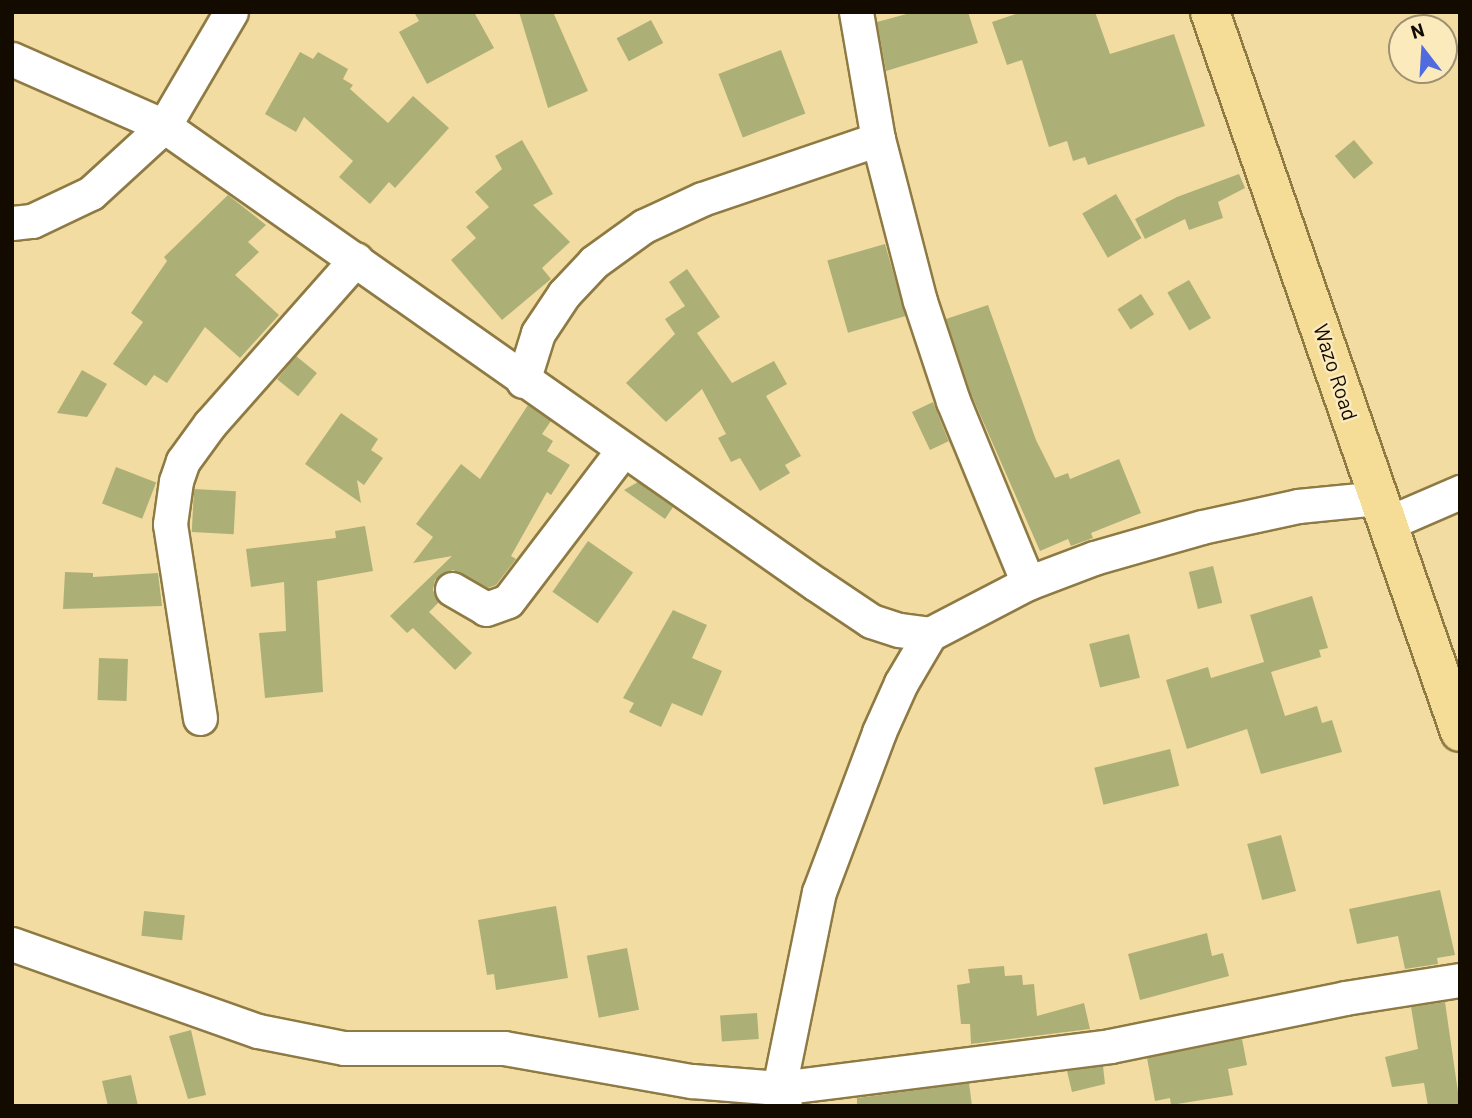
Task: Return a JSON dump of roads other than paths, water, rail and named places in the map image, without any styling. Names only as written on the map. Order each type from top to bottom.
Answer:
[{"type":"main road","name":"Wazo Road","points":[[1210,12],[1298,255],[1382,511],[1460,732]]},
{"type":"street","points":[[12,223],[32,221],[91,193],[164,126],[231,12]]},
{"type":"street","points":[[856,12],[878,139],[920,301],[953,401],[1027,583]]},
{"type":"street","points":[[12,59],[164,126],[356,258],[523,381],[871,621],[930,634]]},
{"type":"street","points":[[523,381],[538,332],[564,294],[594,262],[644,226],[702,199],[878,139]]},
{"type":"street","points":[[200,719],[170,524],[176,481],[183,461],[210,424],[356,258]]},
{"type":"street","points":[[452,589],[486,608],[508,601],[623,450]]},
{"type":"street","points":[[782,1097],[819,892],[901,683],[930,634],[1027,583],[1094,558],[1202,527],[1298,506],[1382,511],[1460,492]]},
{"type":"street","points":[[12,944],[258,1031],[344,1048],[504,1048],[782,1097],[1110,1046],[1345,998],[1460,980]]}]
